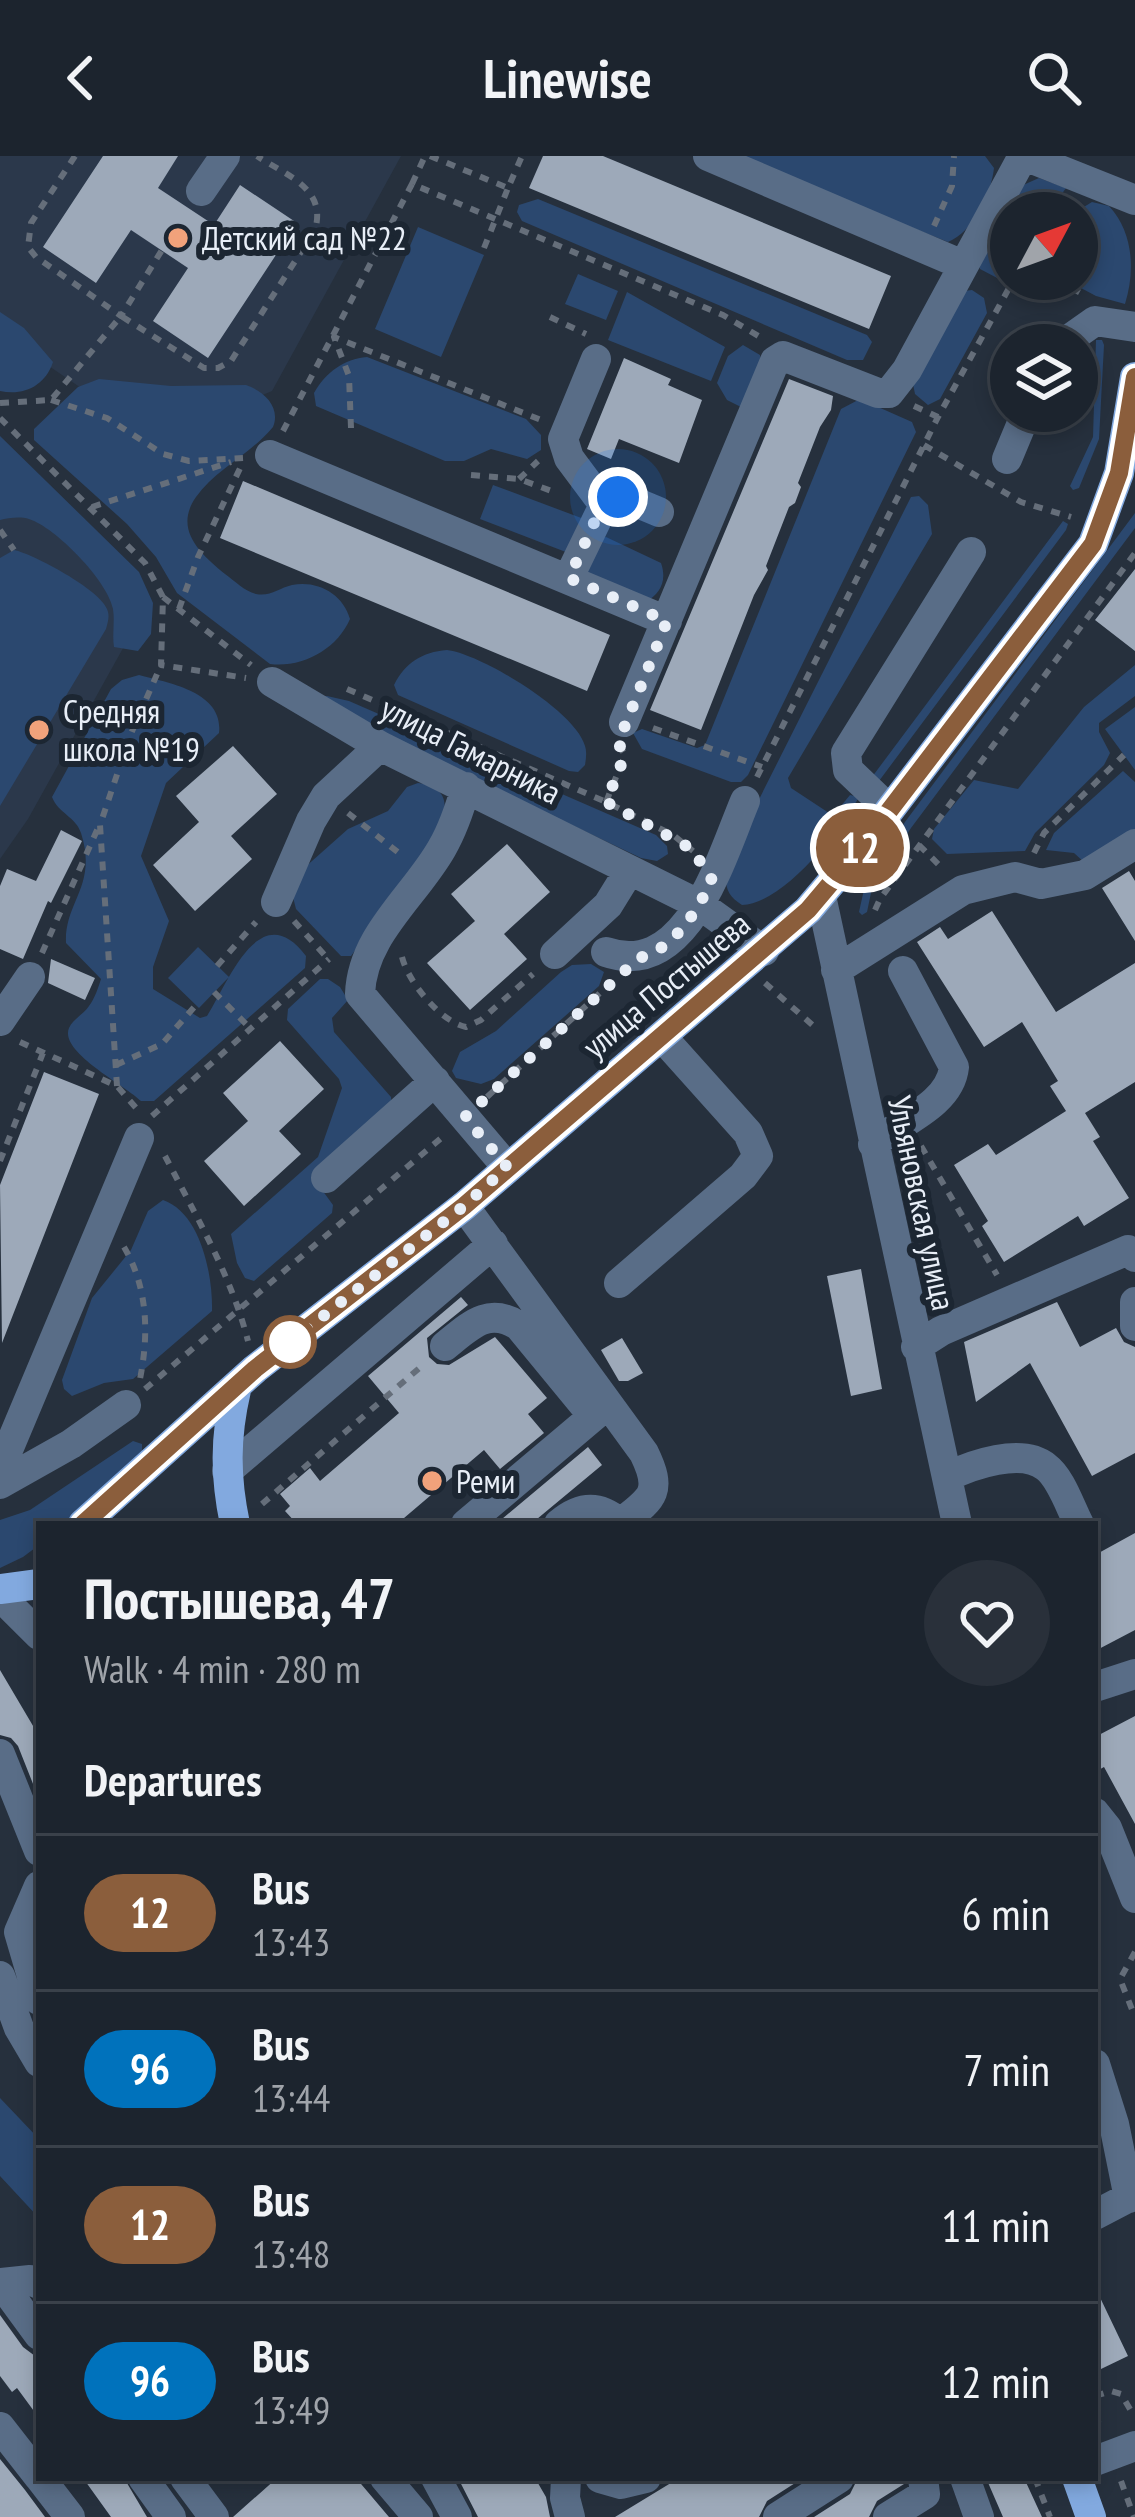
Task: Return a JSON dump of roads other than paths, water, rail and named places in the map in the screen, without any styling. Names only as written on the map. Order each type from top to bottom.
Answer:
[{"type":"main road","name":"улица Постышева","points":[[85,1521],[255,1369],[464,1206],[754,959],[821,896],[1093,544],[1127,474],[1135,377]]},
{"type":"main road","points":[[234,1521],[226,1435],[236,1390]]},
{"type":"main road","points":[[13,1589],[36,1565]]},
{"type":"main road","points":[[1078,2481],[1091,2517]]},
{"type":"street","points":[[201,190],[225,156]]},
{"type":"street","points":[[708,156],[963,265]]},
{"type":"street","points":[[624,722],[770,371],[783,356],[878,393],[889,393],[907,370],[1024,156],[1135,200]]},
{"type":"street","points":[[1091,324],[1135,327]]},
{"type":"street","points":[[596,359],[563,439],[569,458],[601,508]]},
{"type":"street","points":[[1007,459],[1018,432]]},
{"type":"street","points":[[258,456],[667,621]]},
{"type":"street","points":[[569,578],[601,508],[623,497],[659,512]]},
{"type":"street","points":[[890,809],[848,770],[846,753],[971,552]]},
{"type":"street","name":"улица Гамарника","points":[[272,682],[380,746],[629,871],[706,892],[754,959]]},
{"type":"street","points":[[285,912],[311,821],[326,796],[380,746]]},
{"type":"street","points":[[466,787],[443,847],[368,955],[360,994],[507,1167]]},
{"type":"street","points":[[605,952],[639,958],[661,948],[706,892],[745,801]]},
{"type":"street","points":[[836,970],[963,890],[992,880],[1015,877],[1040,884],[1085,874],[1135,844]]},
{"type":"street","points":[[555,954],[608,905],[629,871]]},
{"type":"street","name":"Ульяновская улица","points":[[821,896],[956,1521]]},
{"type":"street","points":[[873,1144],[934,1103],[949,1085],[954,1066],[903,970]]},
{"type":"street","points":[[0,1021],[29,977]]},
{"type":"street","points":[[619,1283],[743,1175],[758,1156],[748,1132],[662,1037]]},
{"type":"street","points":[[326,1178],[435,1081]]},
{"type":"street","points":[[0,1469],[106,1218],[147,1139]]},
{"type":"street","points":[[464,1206],[601,1409]]},
{"type":"street","points":[[226,1471],[493,1244]]},
{"type":"street","points":[[916,1347],[941,1331],[1133,1250]]},
{"type":"street","points":[[1135,1302],[1135,1326]]},
{"type":"street","points":[[445,1346],[496,1315],[519,1326],[644,1454],[656,1480],[646,1503],[623,1521]]},
{"type":"street","points":[[0,1484],[71,1444],[126,1405]]},
{"type":"street","points":[[470,1521],[601,1409]]},
{"type":"street","points":[[947,1478],[969,1466],[1022,1458],[1037,1461],[1050,1469],[1077,1521]]},
{"type":"street","points":[[563,1521],[591,1508],[607,1512],[616,1521]]},
{"type":"street","points":[[13,1589],[36,1630]]},
{"type":"street","points":[[1098,1686],[1135,1674]]},
{"type":"street","points":[[0,1754],[36,1844]]},
{"type":"street","points":[[1098,1818],[1107,1828],[1135,1898]]},
{"type":"street","points":[[36,1893],[19,1932],[36,1990]]},
{"type":"street","points":[[0,1976],[19,2028],[36,2057]]},
{"type":"street","points":[[1098,2071],[1127,2138],[1132,2196],[1098,2213]]},
{"type":"street","points":[[1,2283],[36,2283]]},
{"type":"street","points":[[1,2283],[36,2331]]},
{"type":"street","points":[[0,2427],[36,2474]]},
{"type":"street","points":[[41,2481],[70,2517]]},
{"type":"street","points":[[145,2481],[171,2517]]},
{"type":"street","points":[[187,2481],[214,2517]]},
{"type":"street","points":[[388,2481],[418,2517]]},
{"type":"street","points":[[438,2481],[457,2517]]},
{"type":"street","points":[[778,2517],[834,2481]]},
{"type":"street","points":[[888,2517],[925,2494],[923,2481]]},
{"type":"street","points":[[966,2481],[979,2517]]},
{"type":"place","name":"Детский сад №22","points":[[178,238]]},
{"type":"place","name":"Средняя школа №19","points":[[39,730]]},
{"type":"place","name":"Реми","points":[[432,1481]]}]
